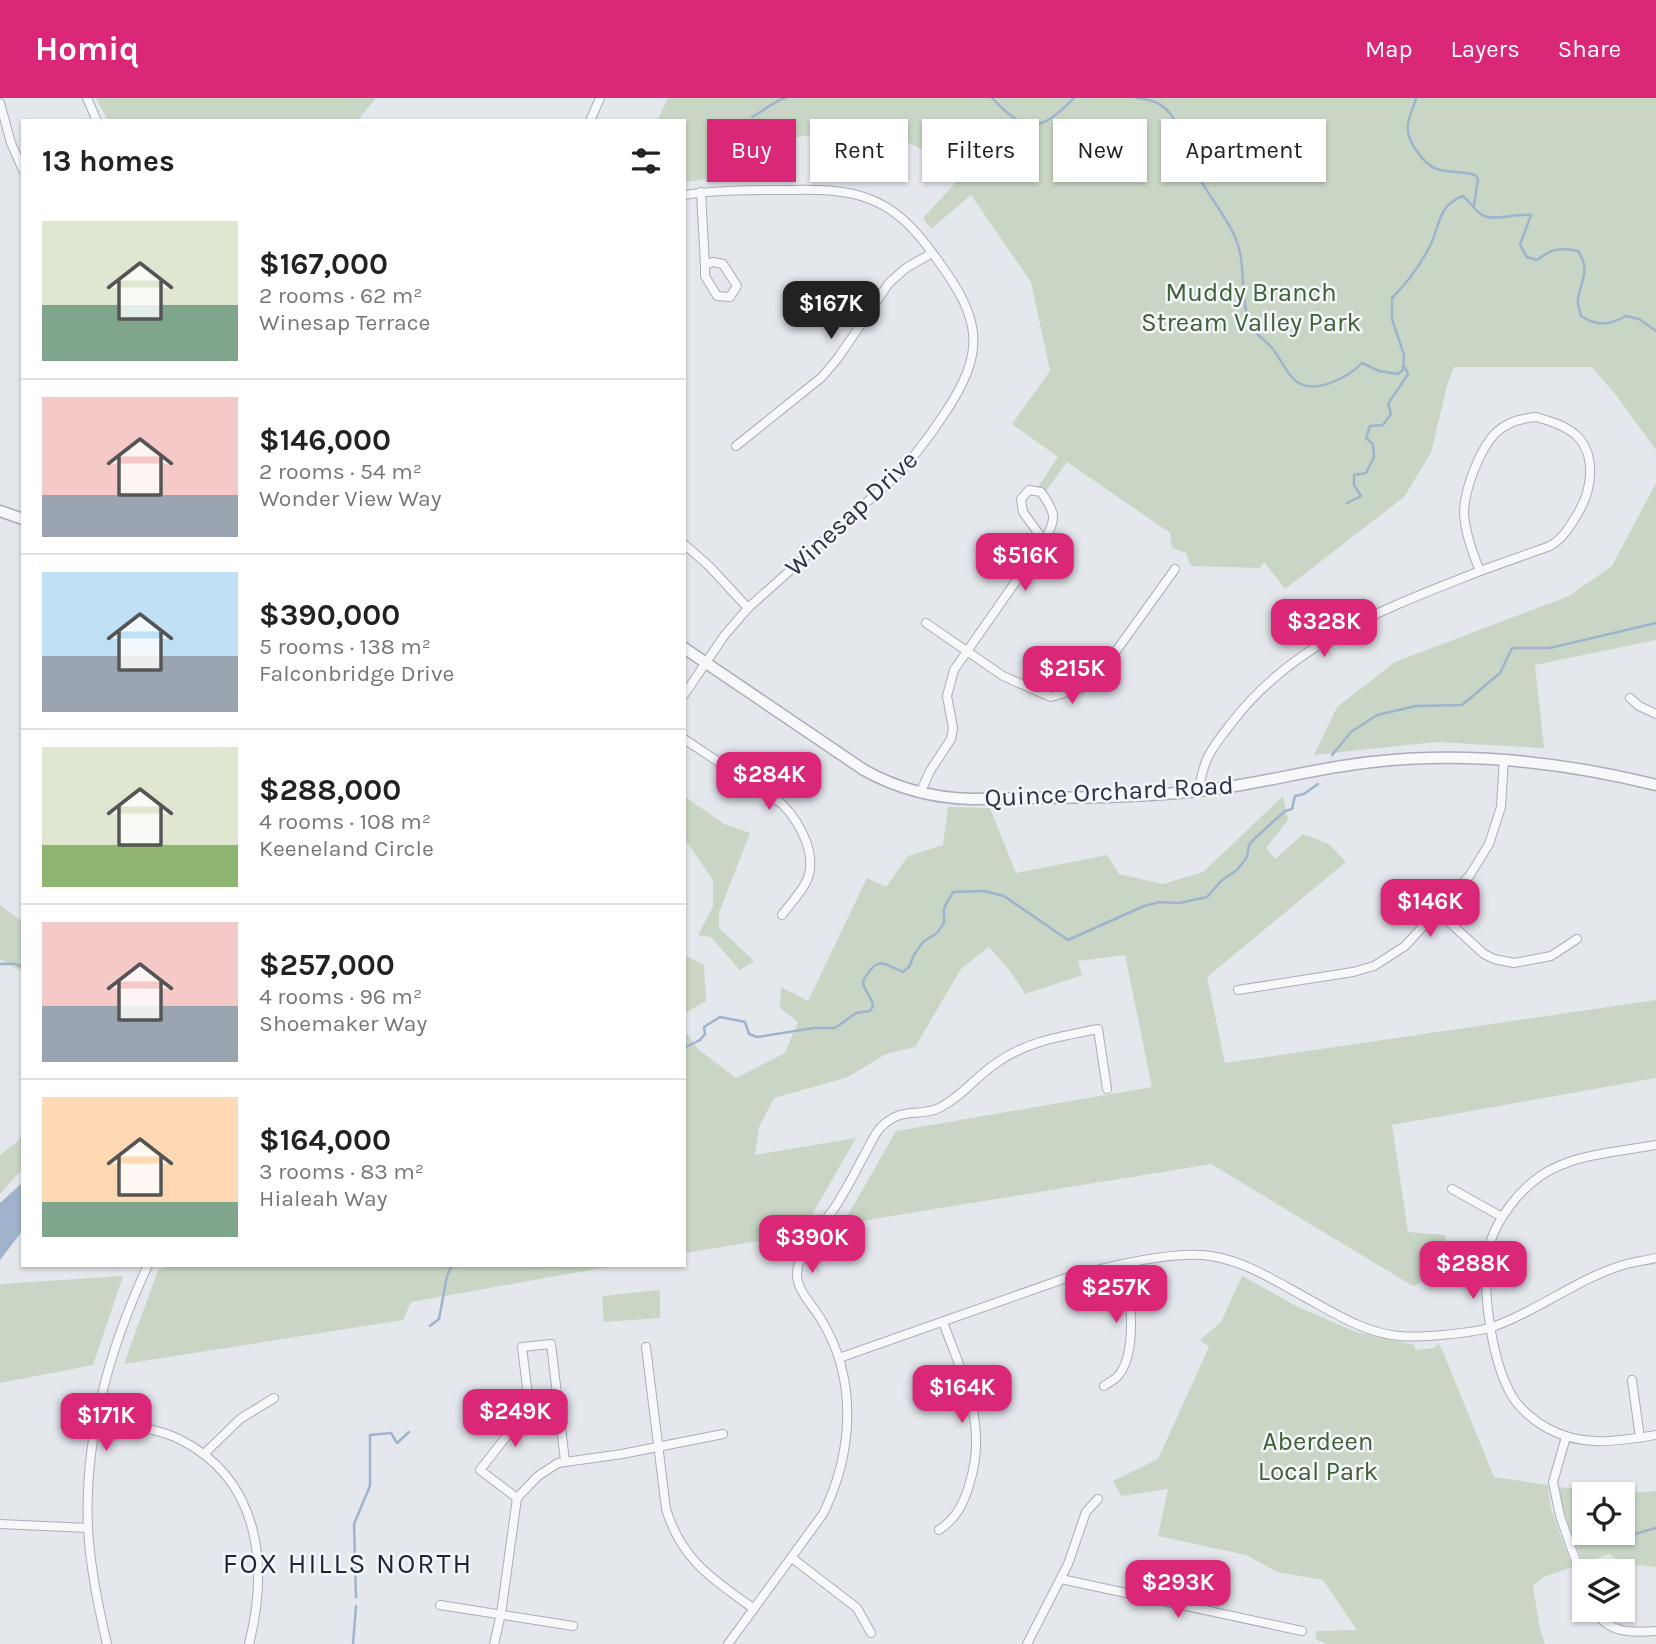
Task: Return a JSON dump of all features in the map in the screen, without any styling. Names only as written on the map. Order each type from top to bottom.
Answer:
[{"type":"street","points":[[88,98],[96,119]]},
{"type":"street","points":[[591,119],[600,98]]},
{"type":"street","points":[[0,103],[11,143],[21,166]]},
{"type":"street","name":"Winesap Drive","points":[[686,195],[701,192],[819,190],[861,195],[895,212],[917,232],[962,297],[974,340],[971,366],[960,391],[925,442],[897,475],[748,608],[686,692]]},
{"type":"street","points":[[701,192],[705,276],[717,296],[730,297],[737,286],[723,264],[712,262],[705,265]]},
{"type":"street","points":[[736,446],[822,377],[838,358],[888,283],[906,268],[932,253]]},
{"type":"street","points":[[1199,791],[1202,769],[1210,752],[1253,696],[1274,677],[1332,636],[1357,622],[1559,541],[1582,506],[1590,487],[1591,468],[1584,446],[1577,436],[1559,424],[1536,417],[1511,422],[1490,437],[1483,447],[1468,485],[1464,512],[1469,543],[1480,571]]},
{"type":"street","points":[[920,793],[930,771],[951,739],[953,728],[947,696],[954,670],[966,650],[1044,541],[1053,526],[1053,509],[1041,492],[1029,490],[1021,499],[1023,512],[1044,541]]},
{"type":"street","points":[[0,511],[21,518]]},
{"type":"street","points":[[686,546],[748,608]]},
{"type":"street","points":[[926,622],[1003,676],[1051,697],[1082,688],[1101,672],[1175,569]]},
{"type":"street","name":"Quince Orchard Road","points":[[686,649],[864,770],[892,784],[920,793],[971,799],[1199,791],[1371,762],[1431,758],[1504,759],[1570,767],[1656,785]]},
{"type":"street","points":[[1630,698],[1656,714]]},
{"type":"street","points":[[686,740],[782,804],[804,832],[808,848],[807,883],[782,915]]},
{"type":"street","points":[[1238,989],[1353,972],[1374,966],[1405,946],[1470,875],[1489,844],[1501,807],[1504,759]]},
{"type":"street","points":[[1437,911],[1484,954],[1494,959],[1514,962],[1551,956],[1577,939]]},
{"type":"street","points":[[728,1644],[823,1514],[843,1463],[848,1407],[839,1358],[823,1321],[803,1294],[797,1274],[805,1250],[838,1203],[879,1129],[900,1113],[938,1109],[959,1095],[998,1061],[1036,1042],[1098,1029],[1107,1089]]},
{"type":"street","points":[[1656,1145],[1563,1164],[1540,1176],[1527,1186],[1502,1217],[1492,1239],[1485,1266],[1486,1293],[1499,1366],[1512,1396],[1532,1418],[1566,1437],[1600,1443],[1656,1435]]},
{"type":"street","points":[[1452,1189],[1502,1217]]},
{"type":"street","points":[[839,1358],[1069,1277],[1183,1255],[1210,1256],[1237,1262],[1373,1331],[1420,1336],[1492,1328],[1534,1310],[1619,1266],[1656,1258]]},
{"type":"street","points":[[1104,1386],[1117,1377],[1122,1369],[1129,1345],[1131,1301],[1124,1265]]},
{"type":"street","points":[[107,1644],[95,1590],[88,1528],[89,1465],[107,1373],[122,1327],[147,1267]]},
{"type":"street","points":[[939,1530],[957,1516],[975,1466],[978,1439],[972,1401],[943,1322]]},
{"type":"street","points":[[530,1412],[522,1347],[551,1344],[565,1461]]},
{"type":"street","points":[[646,1346],[666,1509],[673,1530],[682,1547],[703,1572],[754,1609]]},
{"type":"street","points":[[1632,1380],[1640,1438]]},
{"type":"street","points":[[204,1454],[240,1419],[274,1398]]},
{"type":"street","points":[[517,1498],[480,1470],[520,1419],[530,1412],[558,1411]]},
{"type":"street","points":[[96,1420],[177,1438],[204,1454],[226,1475],[242,1497],[251,1521],[258,1556],[258,1602],[249,1644]]},
{"type":"street","points":[[494,1644],[517,1498],[538,1476],[565,1461],[723,1434]]},
{"type":"street","points":[[1566,1437],[1553,1482],[1560,1517],[1575,1559]]},
{"type":"street","points":[[1027,1644],[1068,1564],[1083,1518],[1098,1499]]},
{"type":"street","points":[[0,1524],[88,1528]]},
{"type":"street","points":[[792,1558],[857,1608],[871,1633]]},
{"type":"street","points":[[1061,1579],[1302,1632]]},
{"type":"street","points":[[440,1605],[573,1626]]},
{"type":"street","points":[[1602,1622],[1617,1629],[1656,1631]]},
{"type":"green space","points":[[96,98],[376,98],[359,119],[107,119]]},
{"type":"green space","name":"Muddy Branch Stream Valley Park","points":[[668,98],[1656,98],[1656,450],[1592,367],[1454,367],[1431,453],[1404,497],[1285,589],[1264,562],[1260,568],[1191,566],[1186,553],[1172,548],[1170,533],[1067,462],[1046,491],[1038,487],[1058,457],[1012,424],[1050,371],[1031,282],[971,195],[931,229],[923,218],[956,182],[1039,182],[1039,119],[922,119],[922,150],[908,142],[908,119],[810,119],[810,135],[796,137],[796,119],[707,119],[707,179],[686,182],[686,119],[658,119]]},
{"type":"green space","points":[[1656,483],[1656,640],[1535,665],[1544,748],[1436,742],[1314,755],[1337,707],[1395,662],[1569,596],[1612,566]]},
{"type":"green space","points":[[1283,796],[1288,820],[1266,848],[1275,859],[1303,834],[1329,844],[1346,862],[1207,977],[1225,1063],[1656,1000],[1656,1078],[1392,1125],[1408,1232],[1445,1235],[1448,1272],[1413,1286],[1211,1164],[843,1224],[896,1131],[1152,1087],[1125,955],[1078,961],[1082,975],[1025,994],[989,947],[961,969],[915,1047],[886,1054],[848,1077],[774,1098],[759,1127],[755,1155],[856,1138],[798,1239],[752,1242],[686,1253],[686,1033],[699,1050],[736,1078],[785,1053],[798,1022],[780,1008],[781,987],[808,1001],[867,878],[886,887],[908,856],[943,845],[948,807],[990,808],[1016,873],[1107,855],[1119,874],[1163,884],[1203,872]]},
{"type":"green space","points":[[686,797],[724,824],[750,833],[719,913],[719,928],[754,961],[740,970],[711,937],[698,935],[713,907],[713,880],[686,841]]},
{"type":"green space","points":[[0,905],[21,921],[21,971],[0,959]]},
{"type":"green space","points":[[686,956],[704,965],[706,1001],[686,1013]]},
{"type":"green space","points":[[21,1133],[21,1170],[0,1194],[0,1155],[19,1140]]},
{"type":"green space","points":[[166,1267],[607,1267],[411,1302],[403,1320],[124,1364],[158,1270]]},
{"type":"green space","points":[[123,1276],[93,1365],[0,1383],[0,1284]]},
{"type":"green space","name":"Aberdeen Local Park","points":[[1242,1276],[1298,1307],[1356,1332],[1415,1345],[1415,1350],[1434,1348],[1438,1343],[1494,1477],[1548,1485],[1551,1509],[1572,1567],[1544,1577],[1533,1586],[1545,1644],[1327,1644],[1315,1639],[1317,1631],[1357,1630],[1323,1580],[1277,1572],[1246,1555],[1158,1536],[1168,1489],[1121,1496],[1113,1481],[1158,1459],[1209,1347],[1200,1340],[1221,1322]]},
{"type":"green space","points":[[660,1290],[660,1318],[604,1322],[602,1296]]},
{"type":"green space","points":[[1559,1487],[1572,1489],[1572,1533],[1561,1503]]},
{"type":"green space","points":[[1656,1491],[1656,1567],[1635,1565],[1635,1559],[1616,1559],[1609,1554],[1595,1559],[1582,1559],[1576,1545],[1635,1545],[1635,1493]]},
{"type":"water","points":[[21,1184],[21,1233],[0,1260],[0,1203]]},
{"type":"waterway","points":[[752,117],[785,98]]},
{"type":"waterway","points":[[992,98],[1014,118],[1033,125],[1052,118],[1074,98]]},
{"type":"waterway","points":[[1137,98],[1160,105],[1177,124],[1196,172],[1226,220],[1239,247],[1244,301],[1251,326],[1273,349],[1298,383],[1307,386],[1327,384],[1347,375],[1362,363],[1379,371],[1398,374],[1403,370],[1404,355],[1392,319],[1392,298],[1423,259],[1445,209],[1463,196],[1484,216],[1531,215],[1520,245],[1527,257],[1537,260],[1556,250],[1578,251],[1585,270],[1578,301],[1581,316],[1604,324],[1626,316],[1639,319],[1656,331]]},
{"type":"waterway","points":[[1416,98],[1408,124],[1412,144],[1426,162],[1437,169],[1475,175],[1478,179],[1474,205]]},
{"type":"waterway","points":[[1347,503],[1361,496],[1354,485],[1354,475],[1366,473],[1374,457],[1373,444],[1366,438],[1370,426],[1383,425],[1391,414],[1388,404],[1408,374],[1405,367]]},
{"type":"waterway","points":[[1332,755],[1351,732],[1377,715],[1416,706],[1462,705],[1500,673],[1512,648],[1550,648],[1656,623]]},
{"type":"waterway","points":[[686,1047],[700,1040],[705,1034],[704,1027],[720,1017],[745,1022],[749,1034],[757,1037],[814,1028],[835,1028],[856,1013],[870,1011],[873,1006],[863,981],[872,967],[880,963],[903,972],[909,967],[923,942],[937,933],[944,923],[944,908],[953,892],[984,891],[1004,896],[1068,940],[1144,906],[1207,897],[1221,881],[1237,870],[1247,857],[1249,845],[1254,839],[1285,811],[1292,809],[1295,796],[1304,794],[1318,784]]},
{"type":"waterway","points":[[0,964],[21,966]]},
{"type":"waterway","points":[[430,1326],[439,1319],[451,1267]]},
{"type":"waterway","points":[[356,1597],[354,1524],[370,1486],[370,1435],[391,1433],[397,1443],[409,1432]]},
{"type":"waterway","points":[[1635,1534],[1656,1528]]},
{"type":"waterway","points":[[353,1644],[356,1606]]},
{"type":"district","name":"FOX HILLS NORTH","points":[[348,1563]]}]
